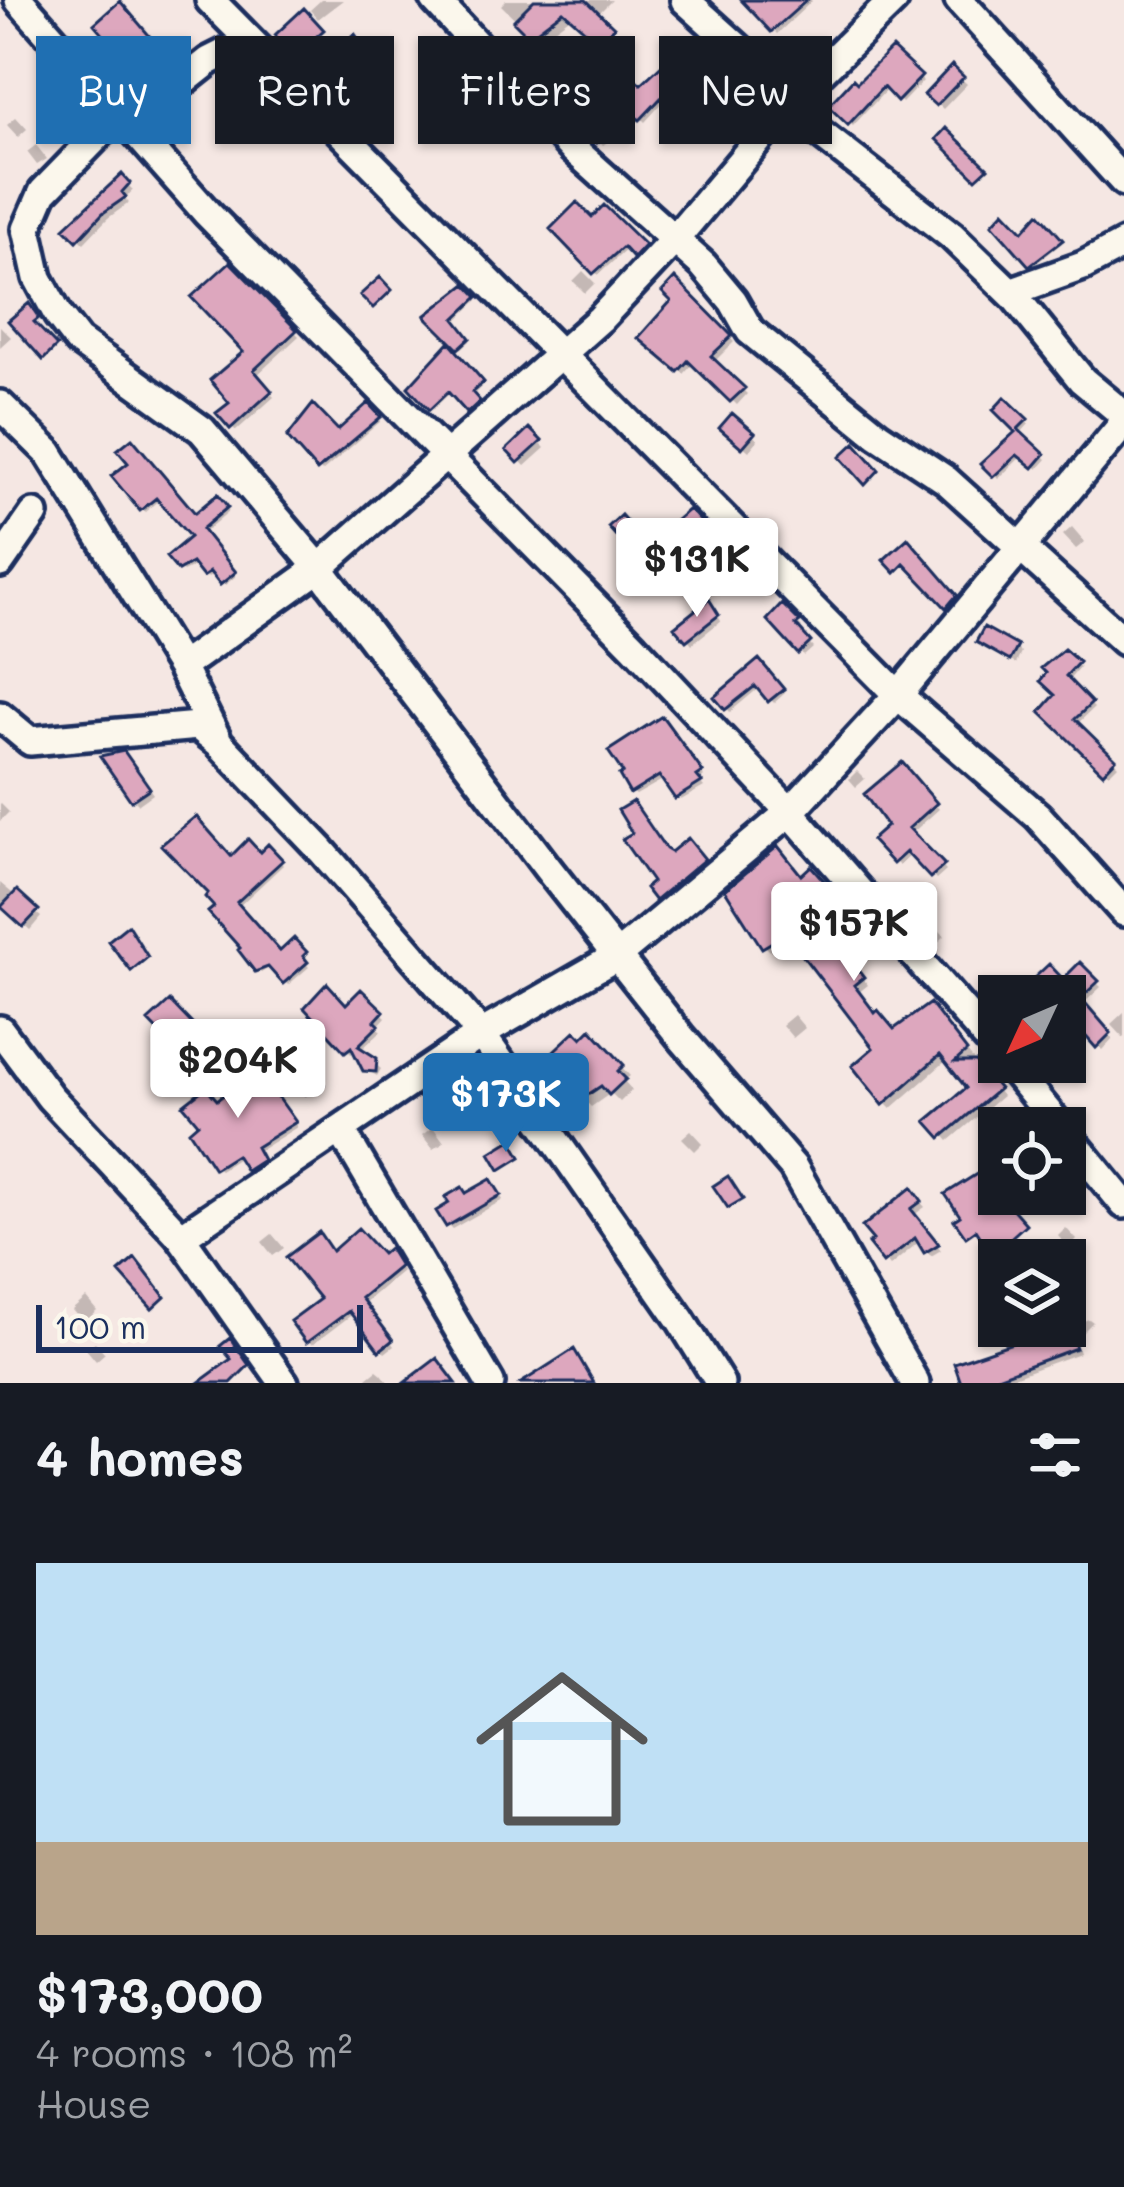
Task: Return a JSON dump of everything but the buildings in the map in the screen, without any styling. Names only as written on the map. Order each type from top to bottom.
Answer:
[{"type":"street","points":[[20,0],[51,36]]},
{"type":"street","points":[[210,0],[245,36]]},
{"type":"street","points":[[435,0],[572,148],[675,239],[733,301],[750,331],[878,435],[946,480],[1124,641]]},
{"type":"street","points":[[685,0],[722,36]]},
{"type":"street","points":[[832,61],[894,0]]},
{"type":"street","points":[[959,0],[1124,182]]},
{"type":"street","points":[[181,1237],[481,1034],[617,956],[790,812],[1024,548],[1124,419],[1082,380],[1010,292],[952,236],[832,137]]},
{"type":"street","points":[[97,144],[43,192],[27,229],[38,278],[58,315],[78,341],[202,430],[319,568],[617,956],[793,1167],[915,1383]]},
{"type":"street","points":[[145,144],[790,812],[978,1028]]},
{"type":"street","points":[[352,144],[898,695],[1038,816],[1124,912]]},
{"type":"street","points":[[181,667],[319,568],[600,319],[755,144]]},
{"type":"street","points":[[1010,292],[1083,266],[1124,244]]},
{"type":"street","points":[[0,405],[49,453],[181,667],[219,743]]},
{"type":"street","points":[[0,563],[34,514]]},
{"type":"street","points":[[0,716],[31,741],[198,726],[219,743],[322,851],[481,1034],[720,1383]]},
{"type":"street","points":[[0,1030],[50,1097],[181,1237],[284,1383]]},
{"type":"street","points":[[1024,1083],[1044,1107]]},
{"type":"street","points":[[341,1130],[490,1383]]},
{"type":"street","points":[[1086,1158],[1124,1204]]}]
